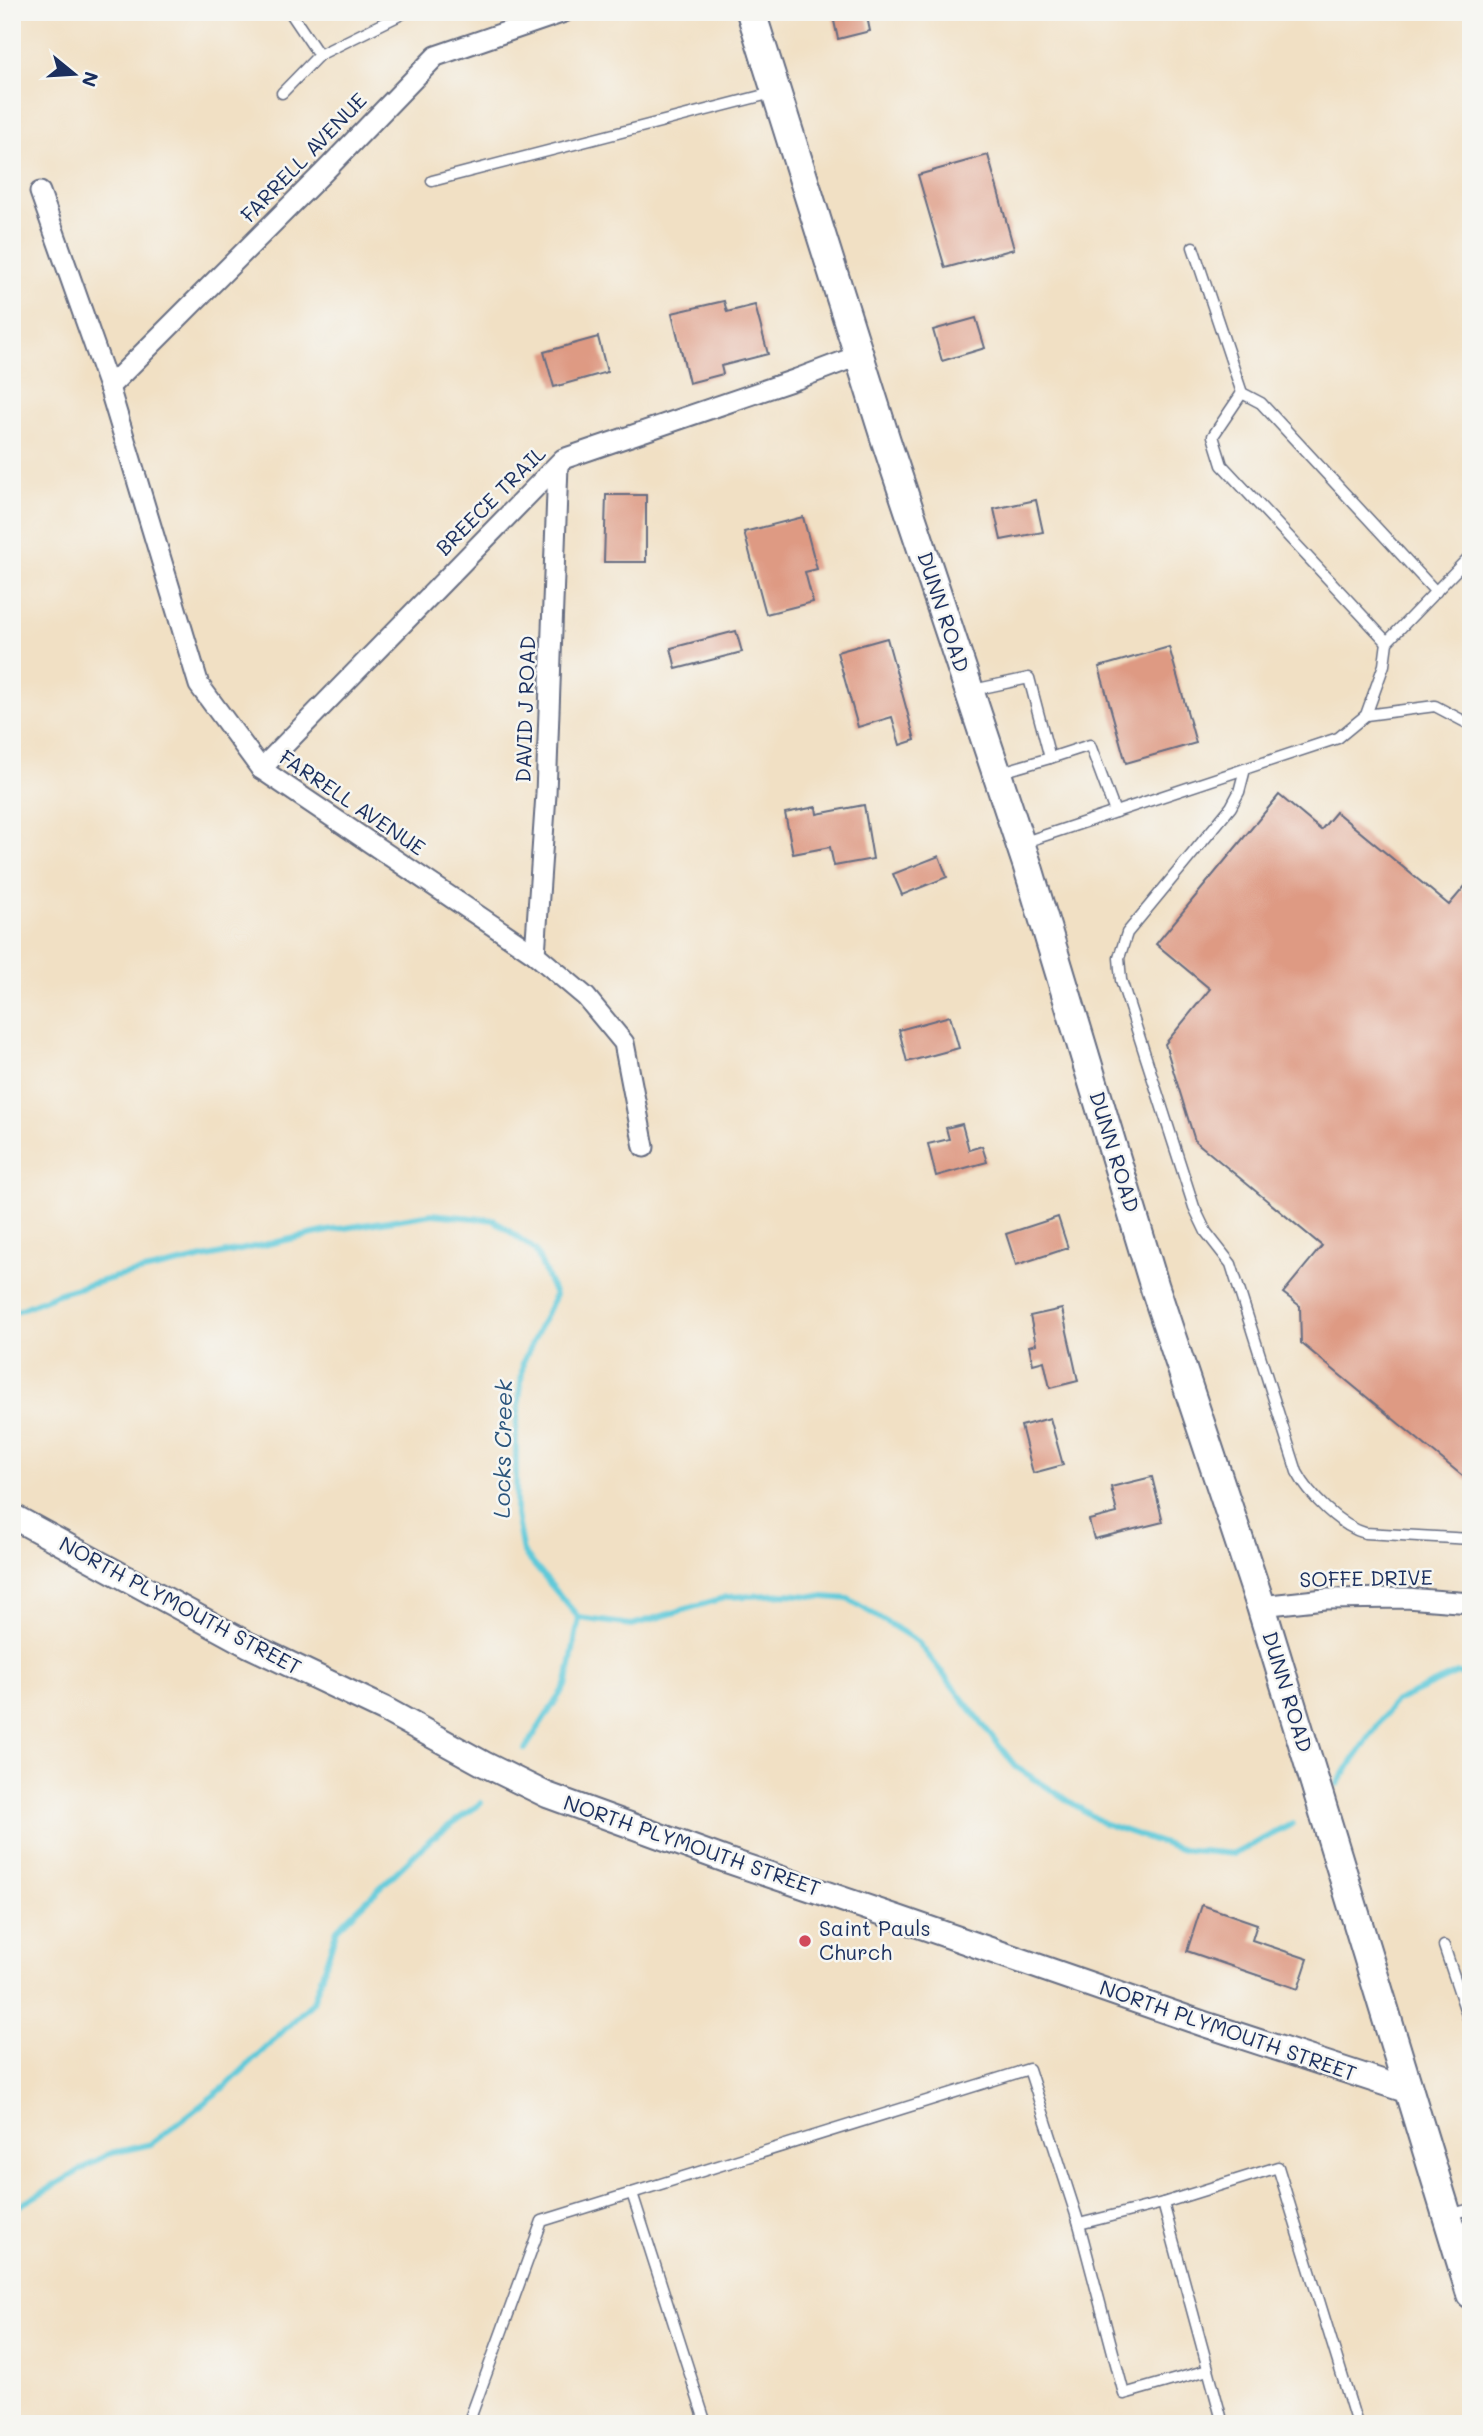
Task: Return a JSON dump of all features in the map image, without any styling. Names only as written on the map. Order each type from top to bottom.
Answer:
[{"type":"main road","name":"DUNN ROAD","points":[[751,12],[1020,844],[1155,1288],[1261,1606],[1409,2091],[1459,2212],[1471,2294]]},
{"type":"street","name":"FARRELL AVENUE","points":[[109,387],[436,56],[564,12]]},
{"type":"street","name":"FARRELL AVENUE","points":[[40,192],[109,387],[199,685],[261,769],[535,954],[586,997],[624,1043],[644,1147]]},
{"type":"street","name":"BREECE TRAIL","points":[[261,769],[564,459],[785,384],[860,355]]},
{"type":"street","name":"DAVID J ROAD","points":[[535,954],[545,794],[558,465]]},
{"type":"street","name":"NORTH PLYMOUTH STREET","points":[[12,1516],[249,1645],[384,1709],[484,1765],[547,1795],[726,1860],[1204,2024],[1409,2091]]},
{"type":"street","name":"SOFFE DRIVE","points":[[1261,1606],[1325,1598],[1406,1598],[1471,1603]]},
{"type":"lane","points":[[290,12],[319,55]]},
{"type":"lane","points":[[282,93],[319,55],[406,12]]},
{"type":"lane","points":[[432,181],[776,92]]},
{"type":"lane","points":[[1193,247],[1242,393],[1261,403],[1436,592]]},
{"type":"lane","points":[[1242,393],[1213,436],[1222,466],[1387,642]]},
{"type":"lane","points":[[1020,844],[1338,738],[1366,715],[1384,665],[1387,642],[1471,555]]},
{"type":"lane","points":[[969,691],[1030,678],[1050,758]]},
{"type":"lane","points":[[1366,715],[1434,706],[1469,720]]},
{"type":"lane","points":[[996,774],[1090,746],[1115,812]]},
{"type":"lane","points":[[1245,769],[1239,792],[1231,807],[1127,933],[1119,958],[1121,980],[1194,1207],[1206,1232],[1231,1264],[1297,1472],[1310,1494],[1355,1530],[1365,1533],[1471,1539]]},
{"type":"lane","points":[[1444,1946],[1471,2027]]},
{"type":"lane","points":[[468,2424],[542,2221],[1029,2069],[1079,2224],[1124,2394],[1208,2370]]},
{"type":"lane","points":[[1079,2224],[1163,2203],[1278,2167],[1357,2424]]},
{"type":"lane","points":[[632,2193],[706,2424]]},
{"type":"lane","points":[[1163,2203],[1223,2424]]},
{"type":"building","points":[[832,12],[866,12],[870,31],[838,39]]},
{"type":"building","points":[[988,155],[1014,249],[945,268],[918,175]]},
{"type":"building","points":[[724,301],[727,312],[755,305],[768,354],[721,366],[723,374],[689,383],[672,313]]},
{"type":"building","points":[[976,318],[985,348],[942,361],[933,330]]},
{"type":"building","points":[[598,337],[607,372],[554,387],[544,352]]},
{"type":"building","points":[[606,495],[646,495],[646,562],[604,562]]},
{"type":"building","points":[[1036,500],[1043,532],[1001,540],[994,509]]},
{"type":"building","points":[[803,517],[817,569],[805,572],[813,602],[766,614],[744,532]]},
{"type":"building","points":[[736,631],[742,652],[676,669],[671,648]]},
{"type":"building","points":[[887,638],[915,740],[900,745],[892,717],[858,727],[837,652]]},
{"type":"building","points":[[1169,647],[1196,743],[1126,763],[1099,667]]},
{"type":"building","points":[[1279,795],[1321,830],[1336,812],[1449,905],[1471,879],[1471,1483],[1301,1343],[1300,1306],[1283,1293],[1322,1246],[1195,1141],[1165,1044],[1210,989],[1156,944]]},
{"type":"building","points":[[864,805],[873,859],[834,866],[830,847],[793,854],[785,813],[816,807],[817,814]]},
{"type":"building","points":[[939,856],[947,877],[902,895],[893,874]]},
{"type":"building","points":[[950,1016],[959,1048],[907,1062],[899,1030]]},
{"type":"building","points":[[962,1124],[969,1150],[982,1146],[987,1162],[936,1176],[928,1144],[949,1139],[946,1128]]},
{"type":"building","points":[[1058,1217],[1068,1248],[1016,1265],[1006,1234]]},
{"type":"building","points":[[1062,1309],[1078,1381],[1050,1388],[1044,1361],[1033,1364],[1029,1346],[1036,1344],[1030,1316]]},
{"type":"building","points":[[1050,1418],[1063,1465],[1033,1473],[1021,1426]]},
{"type":"building","points":[[1152,1477],[1163,1522],[1094,1539],[1089,1520],[1117,1513],[1111,1487]]},
{"type":"building","points":[[1202,1905],[1257,1924],[1252,1940],[1308,1959],[1298,1989],[1187,1951]]},
{"type":"waterway","name":"Locks Creek","points":[[12,1313],[60,1293],[116,1277],[332,1230],[432,1214],[494,1220],[535,1250],[555,1295],[523,1362],[516,1431],[516,1515],[523,1552],[579,1618],[632,1625],[727,1597],[787,1594],[849,1599],[917,1641],[1016,1767],[1103,1823],[1179,1849],[1234,1854],[1292,1824]]},
{"type":"waterway","points":[[525,1749],[567,1683],[579,1618]]},
{"type":"waterway","name":"Locks Creek","points":[[1337,1784],[1394,1702],[1457,1673],[1471,1674]]},
{"type":"waterway","points":[[12,2210],[108,2154],[151,2144],[227,2085],[313,2002],[337,1929],[432,1838],[481,1803]]},
{"type":"place","name":"Saint Pauls Church","points":[[805,1941]]}]
